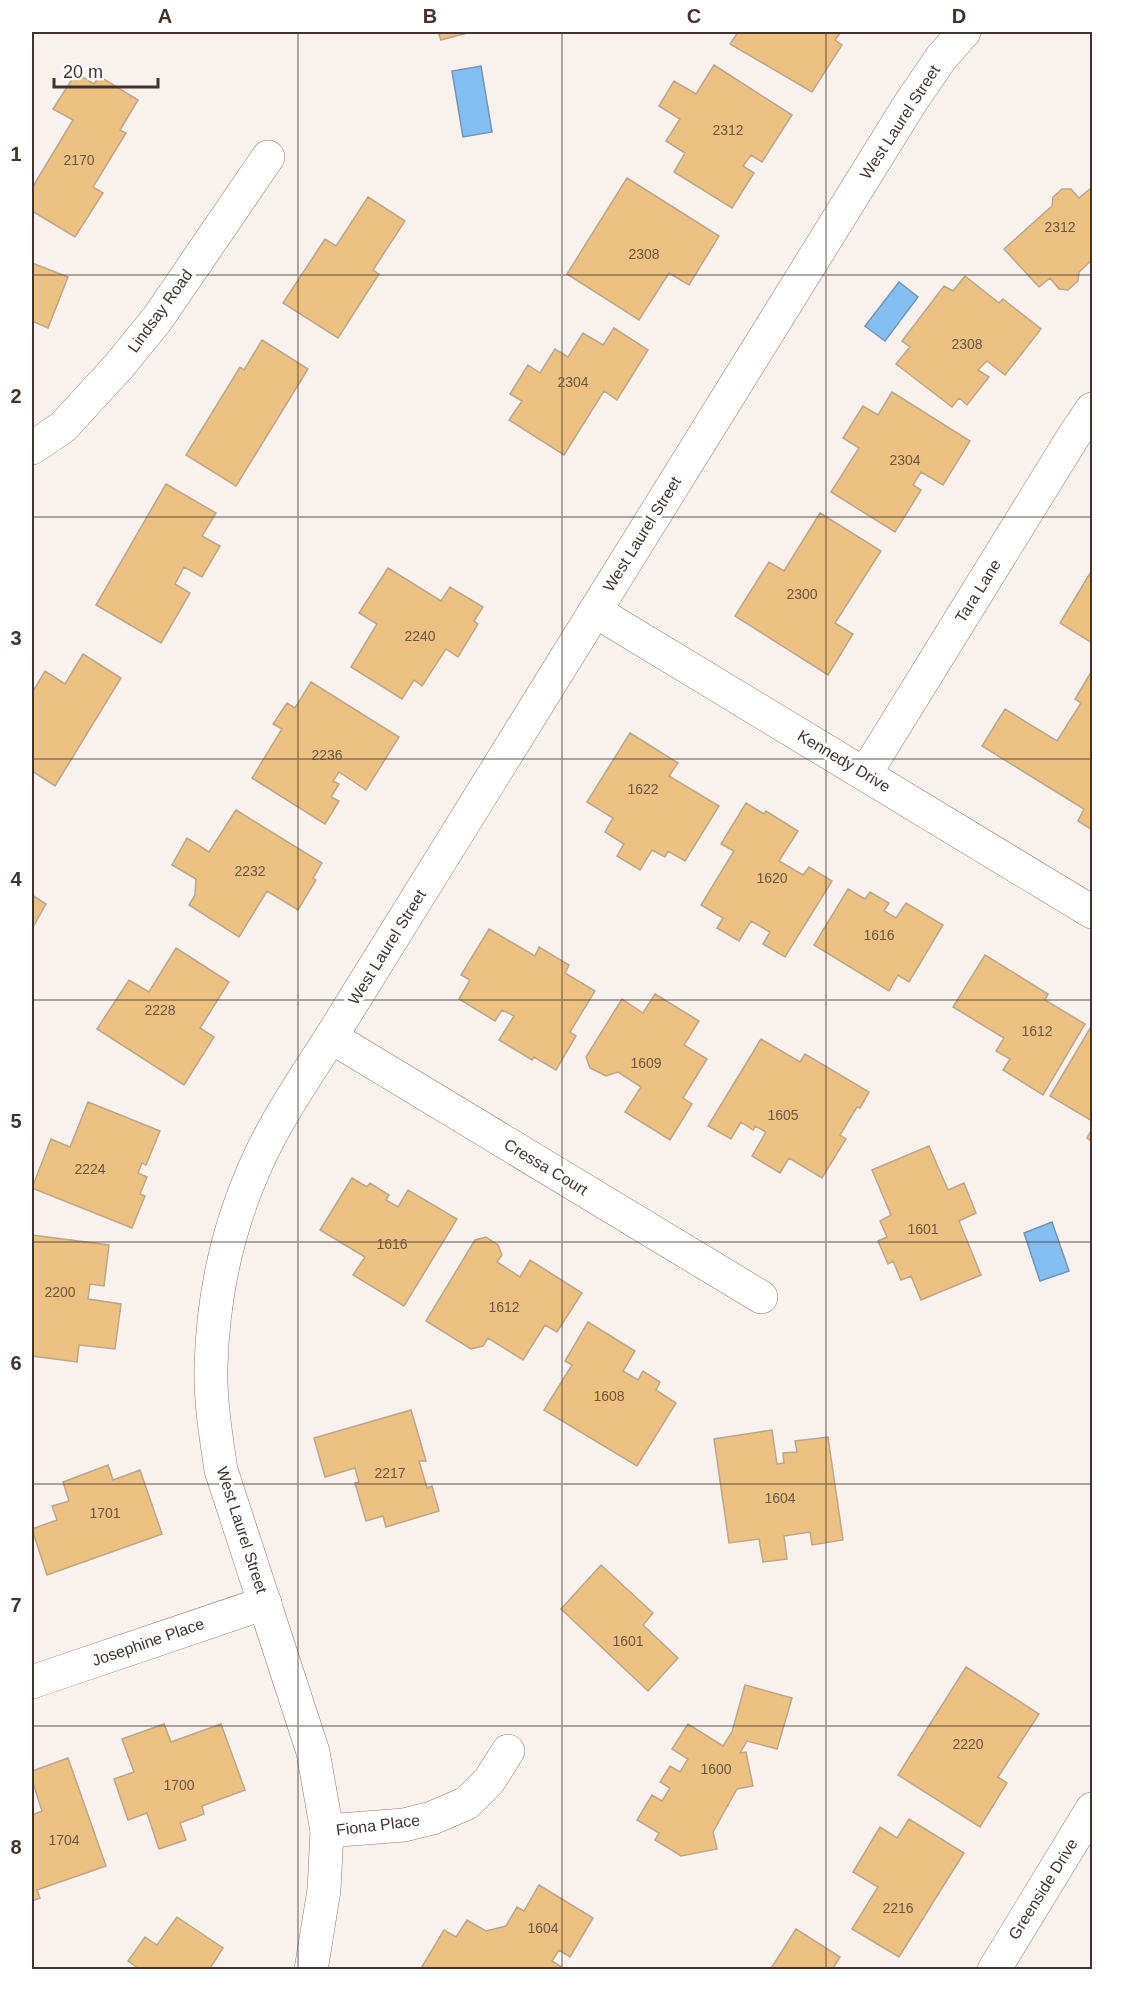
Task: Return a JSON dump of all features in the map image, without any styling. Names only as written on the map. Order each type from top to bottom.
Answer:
[{"type":"street","name":"West Laurel Street","points":[[312,1970],[324,1890],[327,1831],[313,1752],[221,1470],[214,1424],[210,1368],[214,1315],[222,1265],[238,1206],[261,1153],[331,1037],[909,105],[941,58],[964,32]]},
{"type":"street","name":"Lindsay Road","points":[[32,448],[63,426],[158,318],[267,157]]},
{"type":"street","name":"Tara Lane","points":[[865,774],[1068,444],[1092,409]]},
{"type":"street","name":"Kennedy Drive","points":[[595,611],[1092,912]]},
{"type":"street","name":"Cressa Court","points":[[331,1037],[761,1297]]},
{"type":"street","name":"Josephine Place","points":[[32,1682],[265,1603]]},
{"type":"street","name":"Fiona Place","points":[[327,1831],[404,1825],[432,1818],[467,1803],[489,1781],[508,1750]]},
{"type":"street","name":"Greenside Drive","points":[[994,1970],[1092,1809]]},
{"type":"water","points":[[481,66],[492,132],[463,137],[452,71]]},
{"type":"water","points":[[899,282],[918,297],[885,341],[865,326]]},
{"type":"water","points":[[1052,1222],[1069,1271],[1040,1281],[1024,1233]]},
{"type":"building","points":[[438,32],[471,32],[441,40]]},
{"type":"building","points":[[738,32],[841,32],[835,40],[842,45],[812,92],[730,44]]},
{"type":"building","points":[[714,65],[792,115],[762,162],[751,155],[743,166],[754,173],[732,208],[674,172],[685,153],[666,141],[680,119],[659,106],[674,81],[696,94]]},
{"type":"building","points":[[76,73],[94,84],[99,76],[138,100],[120,130],[126,133],[93,187],[103,193],[75,237],[32,211],[32,188],[73,120],[53,109]]},
{"type":"building","points":[[627,178],[719,236],[689,285],[669,273],[639,320],[567,274]]},
{"type":"building","points":[[1092,187],[1092,260],[1079,272],[1078,281],[1068,290],[1059,289],[1050,278],[1039,287],[1004,249],[1052,206],[1053,197],[1062,189],[1071,189],[1079,198]]},
{"type":"building","points":[[368,197],[405,221],[373,270],[379,274],[338,338],[283,303],[325,239],[336,246]]},
{"type":"building","points":[[32,263],[68,277],[48,328],[32,321]]},
{"type":"building","points":[[965,276],[999,303],[1003,299],[1041,329],[1005,375],[987,361],[978,370],[989,377],[967,405],[959,398],[952,407],[896,364],[910,347],[902,341],[944,286],[953,291]]},
{"type":"building","points":[[614,328],[648,350],[617,400],[604,391],[564,455],[509,420],[522,401],[510,394],[528,365],[540,373],[555,349],[568,357],[583,333],[603,345]]},
{"type":"building","points":[[262,340],[308,369],[236,486],[186,455],[240,367],[244,370]]},
{"type":"building","points":[[892,392],[970,441],[943,485],[921,472],[913,485],[921,490],[895,532],[831,492],[859,448],[843,438],[863,406],[878,415]]},
{"type":"building","points":[[166,484],[216,513],[202,536],[220,546],[202,577],[184,567],[175,584],[190,593],[161,643],[96,605]]},
{"type":"building","points":[[820,513],[881,551],[835,623],[853,634],[828,675],[735,616],[769,562],[784,571]]},
{"type":"building","points":[[388,568],[441,601],[450,587],[483,607],[474,621],[478,624],[458,657],[446,649],[422,686],[414,680],[402,699],[351,667],[377,624],[359,613]]},
{"type":"building","points":[[1092,570],[1092,643],[1060,623]]},
{"type":"building","points":[[83,654],[121,678],[55,786],[32,771],[32,693],[45,671],[65,684]]},
{"type":"building","points":[[1090,674],[1092,676],[1092,830],[1078,821],[1084,809],[982,746],[1005,709],[1057,741],[1081,703],[1075,699]]},
{"type":"building","points":[[311,682],[399,737],[366,790],[339,772],[333,781],[339,784],[331,797],[339,801],[325,824],[252,778],[282,729],[273,724],[287,703],[295,708]]},
{"type":"building","points":[[630,733],[678,763],[669,776],[719,806],[685,861],[668,851],[665,857],[652,850],[640,870],[617,856],[624,844],[605,832],[613,818],[587,802]]},
{"type":"building","points":[[746,803],[764,814],[766,811],[798,831],[779,861],[803,875],[809,867],[832,881],[785,957],[763,944],[770,932],[751,921],[739,941],[717,928],[723,918],[701,905],[734,851],[721,844]]},
{"type":"building","points":[[236,810],[322,863],[313,878],[316,880],[298,910],[267,891],[239,937],[189,905],[195,895],[196,879],[172,865],[187,838],[209,852]]},
{"type":"building","points":[[848,889],[865,899],[870,892],[889,903],[884,911],[896,918],[906,903],[943,925],[909,982],[898,975],[889,991],[814,945]]},
{"type":"building","points":[[32,895],[46,904],[32,929]]},
{"type":"building","points":[[489,929],[535,956],[539,947],[569,965],[565,973],[595,991],[570,1032],[576,1036],[556,1070],[534,1057],[532,1060],[499,1040],[514,1016],[502,1010],[495,1021],[459,999],[470,980],[461,975]]},
{"type":"building","points":[[176,948],[229,982],[200,1028],[214,1037],[184,1085],[97,1029],[129,980],[149,992]]},
{"type":"building","points":[[985,955],[1048,994],[1045,1000],[1085,1024],[1043,1095],[1003,1070],[1010,1059],[996,1051],[1004,1038],[953,1007]]},
{"type":"building","points":[[655,994],[699,1021],[684,1045],[707,1059],[683,1098],[692,1104],[670,1140],[625,1112],[641,1087],[618,1072],[606,1076],[590,1068],[586,1057],[622,999],[643,1013]]},
{"type":"building","points":[[1092,1025],[1092,1121],[1050,1096]]},
{"type":"building","points":[[761,1039],[800,1062],[805,1054],[869,1092],[840,1135],[846,1139],[822,1178],[789,1158],[780,1173],[752,1156],[766,1132],[755,1126],[753,1130],[741,1122],[731,1139],[708,1126]]},
{"type":"building","points":[[88,1102],[160,1131],[146,1165],[142,1163],[138,1173],[147,1177],[140,1194],[145,1196],[132,1228],[32,1188],[51,1139],[70,1147]]},
{"type":"building","points":[[1092,1129],[1092,1142],[1087,1138]]},
{"type":"building","points":[[929,1146],[948,1190],[964,1183],[976,1213],[959,1221],[981,1275],[921,1300],[911,1276],[901,1280],[893,1261],[888,1264],[878,1241],[887,1237],[880,1221],[891,1215],[872,1170]]},
{"type":"building","points":[[352,1178],[367,1187],[370,1183],[389,1195],[386,1200],[398,1207],[408,1190],[457,1219],[404,1306],[353,1275],[365,1257],[320,1230]]},
{"type":"building","points":[[32,1235],[109,1245],[104,1286],[90,1284],[88,1299],[121,1304],[115,1349],[79,1345],[77,1362],[32,1356]]},
{"type":"building","points":[[486,1237],[498,1245],[502,1255],[497,1262],[520,1277],[530,1260],[582,1293],[557,1332],[545,1325],[523,1360],[488,1338],[483,1346],[471,1349],[426,1321],[475,1240]]},
{"type":"building","points":[[588,1322],[635,1351],[623,1371],[638,1380],[643,1371],[660,1382],[656,1390],[676,1403],[637,1466],[544,1410],[572,1365],[565,1361]]},
{"type":"building","points":[[411,1410],[426,1461],[419,1461],[427,1488],[432,1486],[439,1511],[386,1527],[383,1516],[366,1521],[355,1483],[359,1482],[355,1468],[325,1477],[314,1438]]},
{"type":"building","points":[[772,1430],[777,1464],[784,1463],[783,1453],[797,1452],[795,1441],[828,1437],[843,1540],[812,1545],[810,1532],[784,1536],[787,1559],[763,1562],[759,1539],[729,1543],[714,1439]]},
{"type":"building","points":[[108,1465],[113,1480],[140,1470],[162,1534],[47,1575],[32,1529],[57,1520],[52,1506],[69,1501],[63,1482]]},
{"type":"building","points":[[601,1565],[653,1613],[643,1625],[678,1658],[648,1691],[561,1609]]},
{"type":"building","points":[[966,1667],[1039,1714],[998,1777],[1007,1783],[980,1827],[898,1775]]},
{"type":"building","points":[[745,1685],[792,1698],[777,1749],[747,1741],[740,1753],[746,1752],[753,1786],[737,1789],[713,1832],[717,1849],[681,1856],[655,1840],[659,1833],[637,1820],[652,1795],[662,1801],[670,1788],[660,1782],[670,1766],[680,1772],[688,1759],[672,1749],[688,1724],[723,1746],[732,1732]]},
{"type":"building","points":[[164,1724],[171,1742],[221,1724],[245,1790],[202,1806],[204,1814],[180,1823],[186,1840],[159,1849],[147,1813],[128,1820],[114,1779],[134,1772],[122,1739]]},
{"type":"building","points":[[68,1758],[106,1866],[37,1890],[40,1898],[32,1901],[32,1815],[42,1811],[32,1780],[32,1771]]},
{"type":"building","points":[[909,1819],[964,1853],[899,1957],[852,1929],[878,1887],[853,1872],[880,1827],[897,1838]]},
{"type":"building","points":[[539,1885],[593,1918],[570,1957],[559,1950],[552,1961],[566,1970],[420,1970],[444,1930],[456,1937],[467,1920],[486,1931],[506,1926],[517,1907],[524,1911]]},
{"type":"building","points":[[177,1917],[223,1948],[209,1970],[141,1970],[128,1961],[145,1937],[157,1945]]},
{"type":"building","points":[[796,1929],[840,1957],[832,1970],[770,1970]]}]
